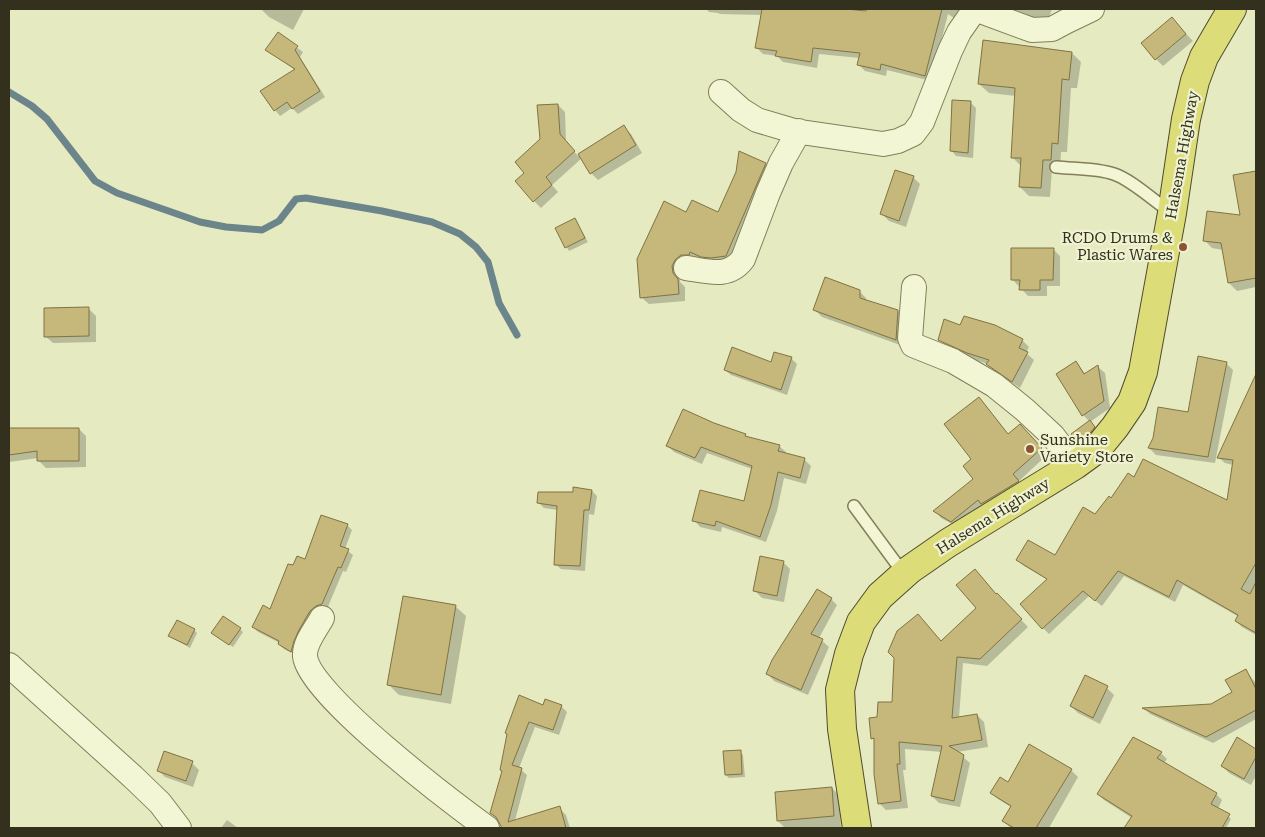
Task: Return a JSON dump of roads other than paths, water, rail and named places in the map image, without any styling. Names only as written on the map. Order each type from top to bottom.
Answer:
[{"type":"highway","name":"Halsema Highway","points":[[857,828],[842,730],[840,690],[849,654],[861,622],[880,596],[904,574],[948,543],[1097,449],[1132,402],[1143,372],[1172,213],[1186,119],[1195,80],[1204,57],[1232,9]]},
{"type":"street","points":[[721,92],[741,110],[757,120],[799,132],[883,144],[898,141],[913,134],[922,122],[950,51],[959,32],[975,9],[1032,30],[1052,29],[1092,9]]},
{"type":"street","points":[[686,268],[719,272],[731,270],[743,259],[774,178],[799,132]]},
{"type":"street","points":[[914,287],[910,338],[913,345],[953,361],[994,385],[1053,436],[1074,465]]},
{"type":"street","points":[[322,618],[307,645],[305,656],[308,665],[322,686],[391,754],[487,828]]},
{"type":"street","points":[[9,665],[160,803],[179,828]]},
{"type":"lane","points":[[1056,167],[1114,174],[1129,181],[1172,213]]},
{"type":"lane","points":[[854,506],[904,574]]},
{"type":"waterway","points":[[9,92],[32,106],[47,119],[95,181],[117,193],[200,222],[226,227],[262,230],[279,221],[296,199],[306,198],[432,222],[460,234],[476,247],[488,262],[499,303],[517,335]]},
{"type":"place","name":"RCDO Drums & Plastic Wares","points":[[1183,247]]},
{"type":"place","name":"Sunshine Variety Store","points":[[1030,449]]}]
